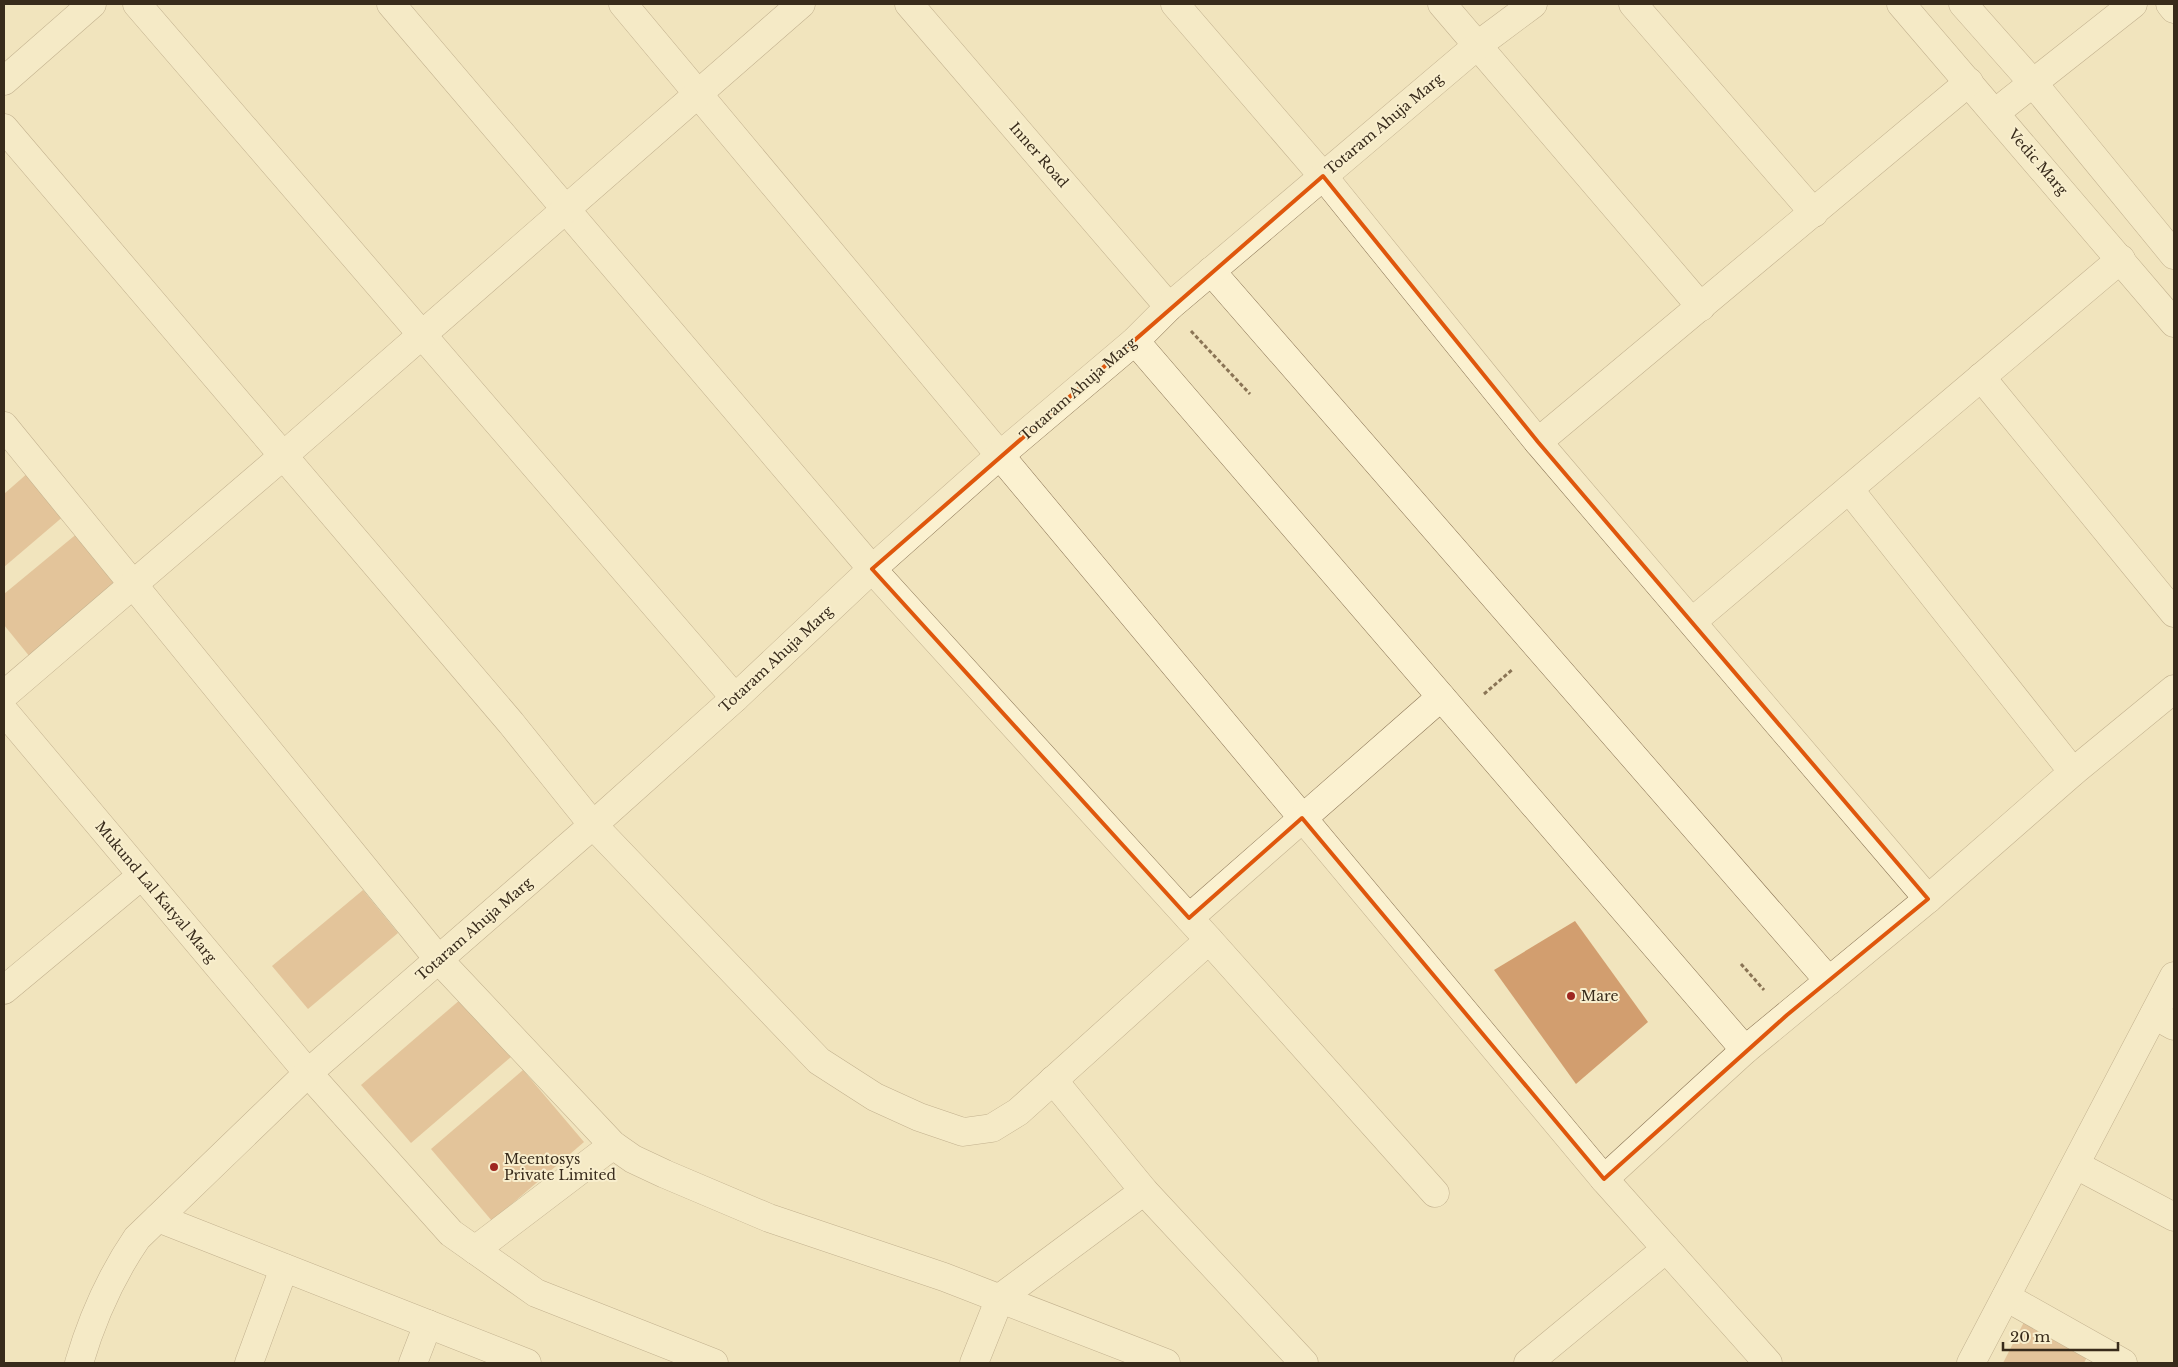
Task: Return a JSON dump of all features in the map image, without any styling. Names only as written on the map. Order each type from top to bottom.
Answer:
[{"type":"street","points":[[138,4],[735,698]]},
{"type":"street","points":[[391,4],[872,569],[1209,940],[1435,1193]]},
{"type":"street","points":[[623,4],[1604,1179],[1666,1248],[1756,1359]]},
{"type":"street","points":[[4,695],[134,585],[567,210],[801,4]]},
{"type":"street","name":"Inner Road","points":[[909,4],[1169,307]]},
{"type":"street","points":[[1175,4],[1323,176],[1538,442],[1928,899]]},
{"type":"street","points":[[1442,4],[1701,307]]},
{"type":"street","name":"Totaram Ahuja Marg","points":[[79,1363],[118,1265],[137,1238],[308,1073],[593,825],[735,698],[872,569],[999,456],[1135,341],[1169,307],[1478,45],[1533,4]]},
{"type":"street","points":[[1633,4],[1814,213]]},
{"type":"street","name":"Vedic Marg","points":[[1900,4],[1996,113],[2174,323]]},
{"type":"street","points":[[1964,4],[2033,83],[2174,255]]},
{"type":"street","points":[[1996,113],[2133,4]]},
{"type":"street","points":[[2170,4],[2174,8]]},
{"type":"street","points":[[4,81],[84,6]]},
{"type":"street","points":[[1538,442],[1969,82]]},
{"type":"street","points":[[4,128],[511,723],[593,825],[819,1061],[875,1097],[919,1117],[963,1132],[992,1128],[1018,1112],[1209,940]]},
{"type":"street","points":[[1692,621],[2121,259]]},
{"type":"street","points":[[1211,271],[1829,981]]},
{"type":"street","points":[[1135,341],[1745,1050]]},
{"type":"street","points":[[1981,377],[2174,613]]},
{"type":"street","points":[[4,426],[438,960],[613,1145],[633,1159],[665,1174],[769,1218],[944,1277],[1166,1363]]},
{"type":"street","points":[[1849,489],[2073,772]]},
{"type":"street","points":[[1604,1179],[1745,1050],[1928,899],[2073,772],[2174,689]]},
{"type":"street","points":[[1189,918],[1441,697]]},
{"type":"street","name":"Mukund Lal Katyal Marg","points":[[4,711],[308,1073],[451,1233],[536,1293],[714,1363]]},
{"type":"street","points":[[4,990],[142,876]]},
{"type":"street","points":[[1971,1363],[2076,1165],[2164,1021],[2174,976]]},
{"type":"street","points":[[1053,1080],[1144,1191],[1304,1363]]},
{"type":"street","points":[[475,1250],[613,1145]]},
{"type":"street","points":[[2076,1165],[2174,1217]]},
{"type":"street","points":[[974,1363],[1000,1298],[1144,1191]]},
{"type":"street","points":[[158,1218],[527,1363]]},
{"type":"street","points":[[1528,1363],[1666,1248]]},
{"type":"street","points":[[248,1363],[284,1268]]},
{"type":"street","points":[[2006,1297],[2123,1363]]},
{"type":"street","points":[[413,1363],[428,1324]]},
{"type":"path","points":[[1169,307],[1250,394]]},
{"type":"path","points":[[1478,699],[1520,663]]},
{"type":"path","points":[[1741,964],[1748,959]]},
{"type":"highlighted area","points":[[1323,176],[1538,442],[1928,899],[1787,1015],[1604,1179],[1302,818],[1189,918],[872,569]]},
{"type":"building","points":[[29,472],[65,515],[4,567],[4,494]]},
{"type":"building","points":[[79,532],[120,583],[30,657],[4,625],[4,594]]},
{"type":"building","points":[[363,890],[398,933],[308,1009],[272,966]]},
{"type":"building","name":"Mare","points":[[1575,921],[1648,1022],[1576,1084],[1494,970]]},
{"type":"building","points":[[461,999],[511,1057],[411,1143],[361,1085]]},
{"type":"building","points":[[523,1070],[584,1142],[492,1221],[431,1149]]},
{"type":"building","points":[[2024,1322],[2088,1355],[2084,1363],[2003,1363]]},
{"type":"place","name":"Mare","points":[[1571,996]]},
{"type":"place","name":"Meentosys Private Limited","points":[[494,1167]]}]
